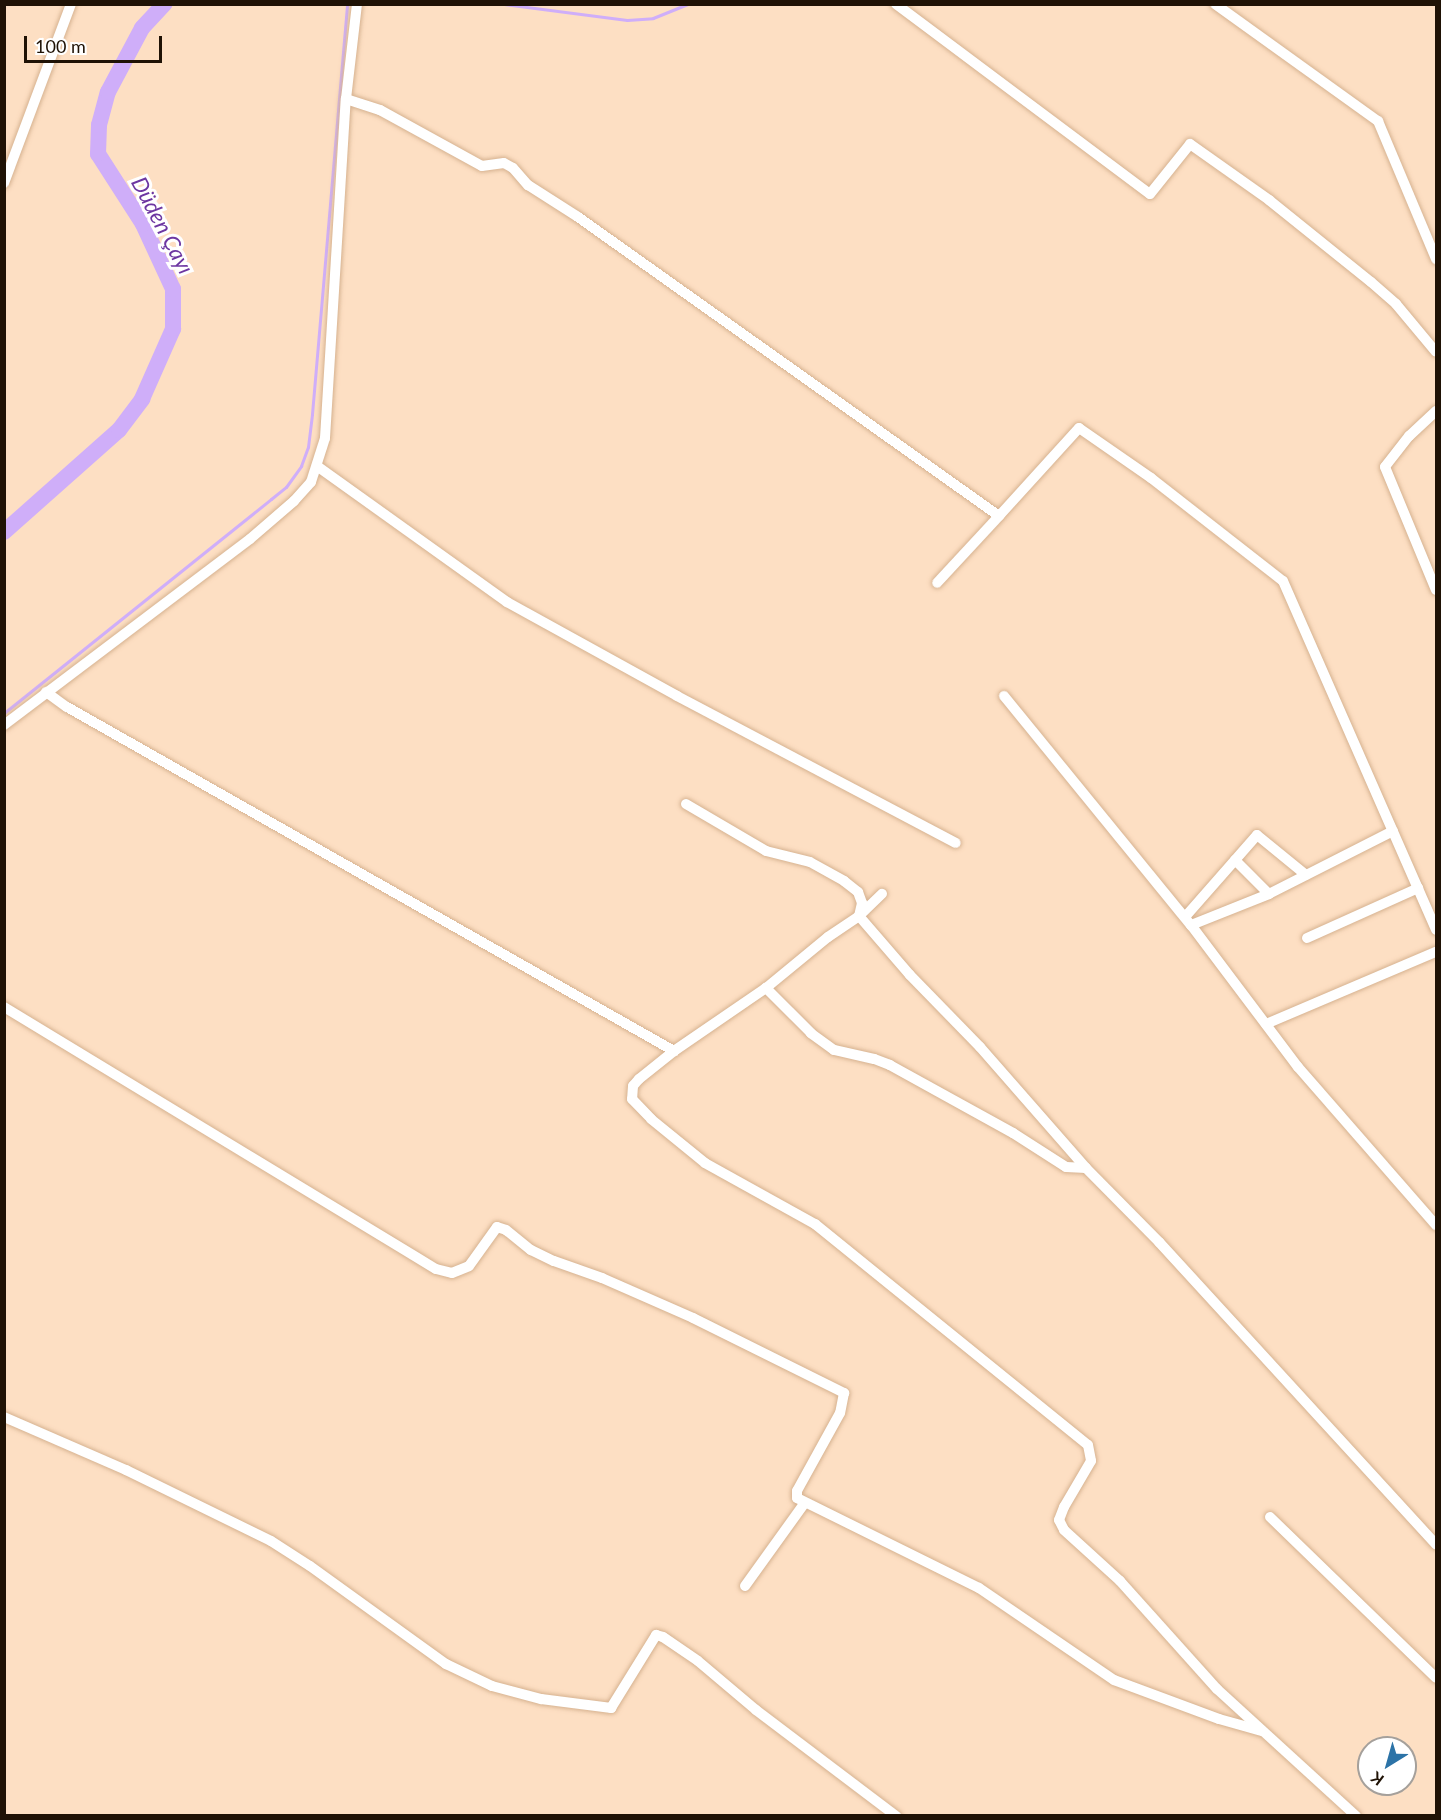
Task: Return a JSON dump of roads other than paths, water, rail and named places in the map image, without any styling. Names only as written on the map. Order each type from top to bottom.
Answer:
[{"type":"street","points":[[4,183],[71,4]]},
{"type":"street","points":[[4,725],[250,539],[300,495],[311,482],[318,466],[325,438],[346,99],[357,4]]},
{"type":"street","points":[[896,4],[1150,194],[1190,144],[1269,200],[1371,282],[1396,304],[1437,352]]},
{"type":"street","points":[[1215,4],[1378,121],[1437,259]]},
{"type":"street","points":[[346,99],[380,110],[482,166],[504,163],[513,168],[528,185],[578,217],[999,516]]},
{"type":"street","points":[[1437,411],[1409,436],[1385,467],[1437,590]]},
{"type":"street","points":[[937,583],[1079,428],[1268,567],[1283,581],[1437,930]]},
{"type":"street","points":[[318,466],[507,602],[627,670],[956,843]]},
{"type":"street","points":[[46,692],[67,707],[674,1052]]},
{"type":"street","points":[[1004,696],[1188,921],[1299,1067],[1437,1225]]},
{"type":"street","points":[[686,804],[766,850],[810,862],[844,881],[858,892],[862,903],[859,916]]},
{"type":"street","points":[[1188,921],[1269,894],[1393,831]]},
{"type":"street","points":[[1188,921],[1235,860],[1257,836],[1306,875]]},
{"type":"street","points":[[1235,860],[1269,894]]},
{"type":"street","points":[[1307,938],[1418,888]]},
{"type":"street","points":[[882,894],[859,916],[828,937],[766,988],[639,1079],[633,1086],[632,1099],[651,1119],[705,1163],[815,1224],[1088,1445],[1091,1461],[1064,1507],[1059,1520],[1064,1530],[1120,1581],[1217,1689],[1266,1732],[1343,1811],[1356,1815]]},
{"type":"street","points":[[859,916],[909,975],[980,1047],[1086,1168],[1159,1242],[1437,1544]]},
{"type":"street","points":[[1266,1024],[1437,951]]},
{"type":"street","points":[[766,988],[811,1034],[834,1050],[890,1065],[1013,1133],[1066,1167],[1086,1168]]},
{"type":"street","points":[[4,1007],[436,1269],[452,1272],[469,1266],[497,1227],[506,1230],[531,1250],[693,1318],[794,1366],[844,1393],[840,1413],[796,1491],[797,1498],[804,1504],[979,1588],[1114,1680],[1219,1719],[1266,1732]]},
{"type":"street","points":[[4,1417],[126,1470],[271,1541],[310,1566],[446,1664],[492,1686],[541,1699],[611,1708],[656,1635],[663,1638],[698,1661],[756,1710],[896,1815]]},
{"type":"street","points":[[745,1586],[804,1504]]},
{"type":"street","points":[[1270,1517],[1437,1678]]},
{"type":"waterway","name":"Düden Çayı","points":[[4,532],[119,430],[142,399],[173,329],[173,289],[143,224],[98,154],[99,125],[108,92],[142,28],[164,4]]},
{"type":"waterway","points":[[4,713],[286,487],[301,466],[308,447],[312,414],[347,4]]},
{"type":"waterway","points":[[504,4],[627,20],[653,18],[688,4]]}]
